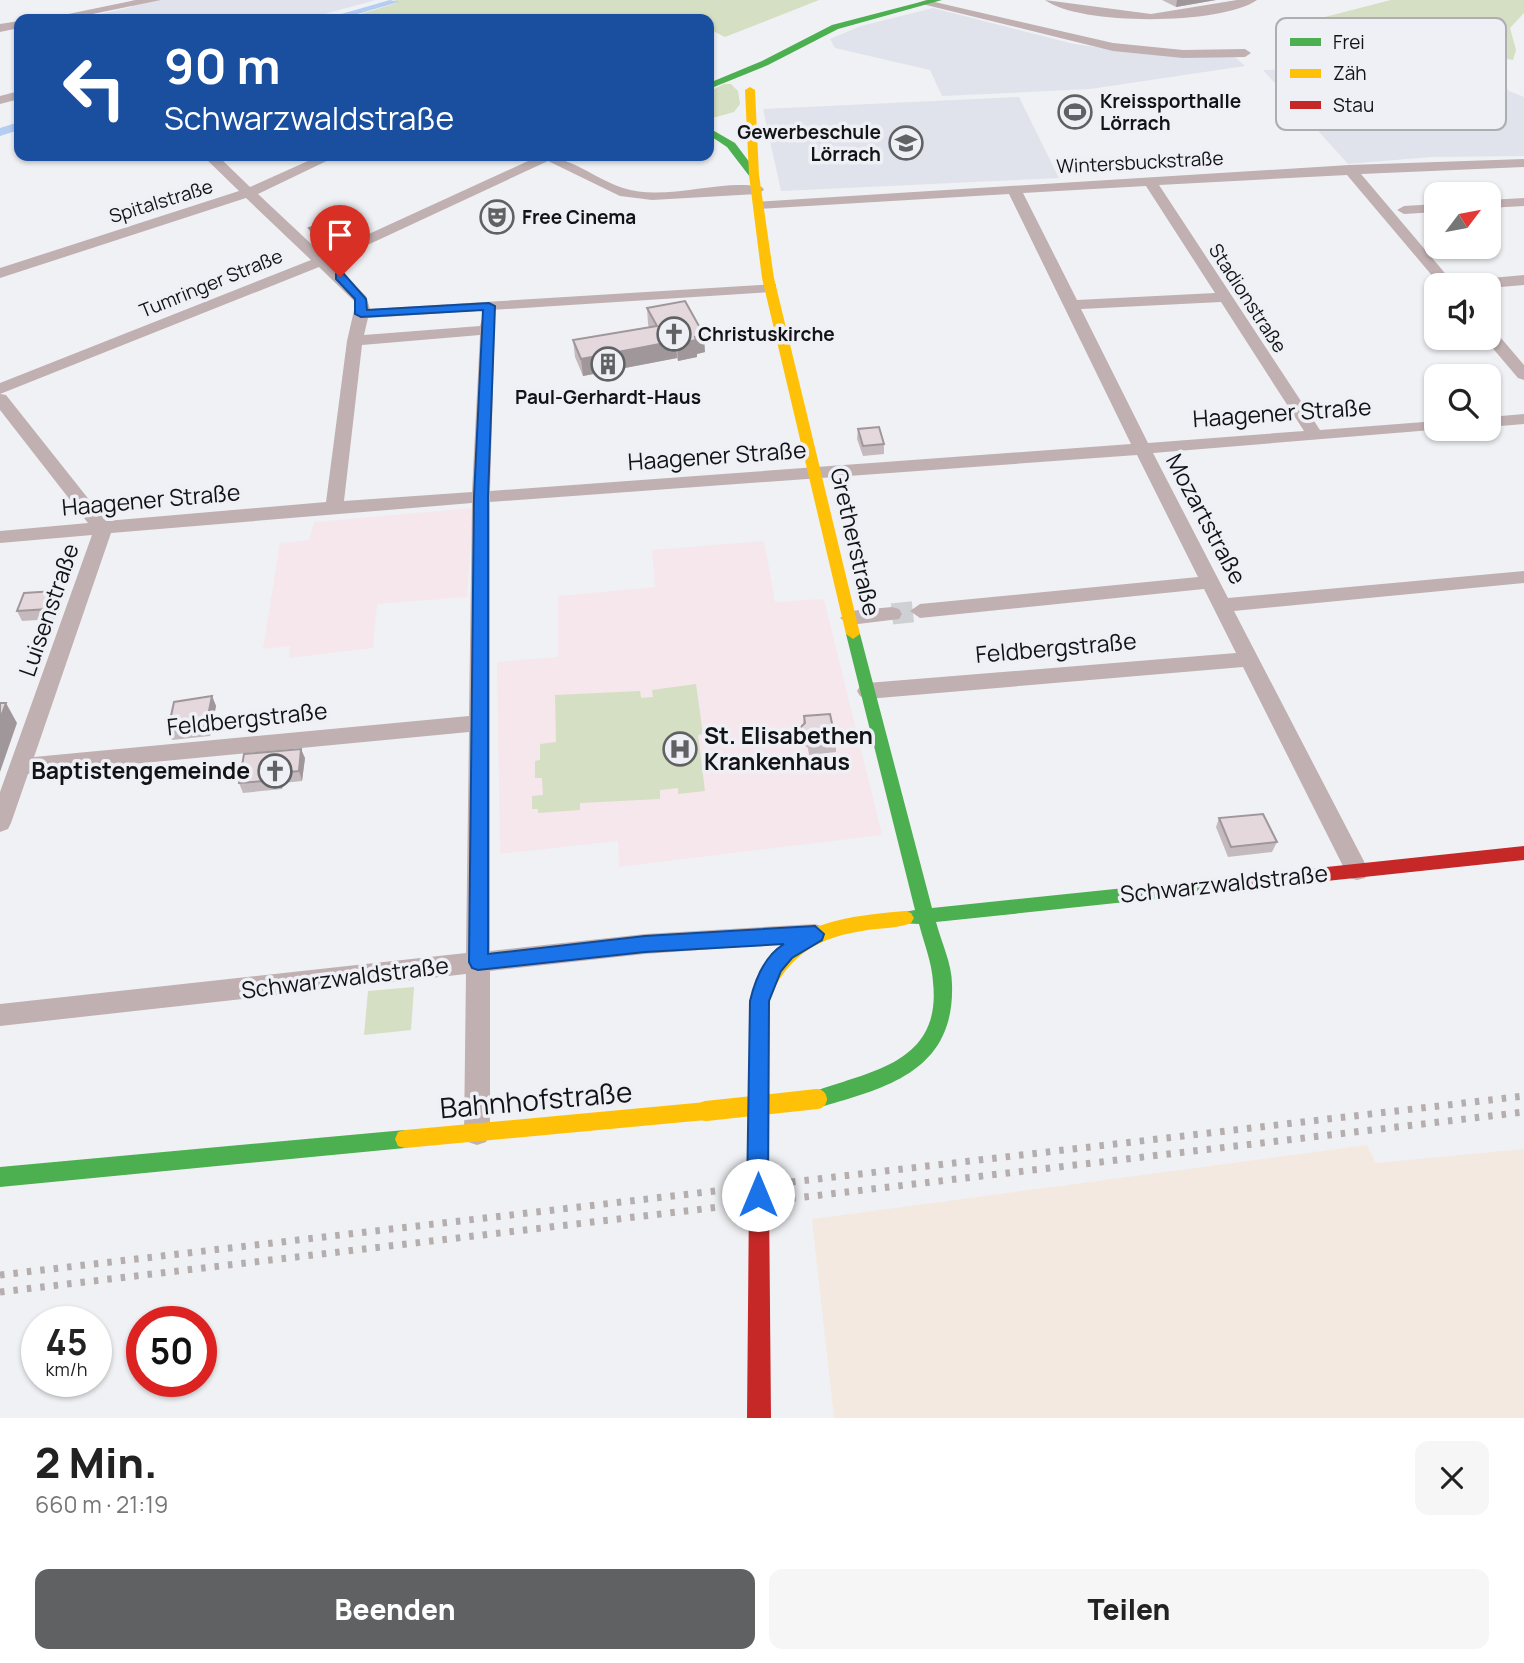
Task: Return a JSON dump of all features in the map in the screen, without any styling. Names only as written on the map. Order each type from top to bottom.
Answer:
[{"type":"main road","points":[[714,84],[765,63],[835,27],[933,1]]},
{"type":"main road","points":[[730,78],[750,90],[765,63]]},
{"type":"main road","name":"Gretherstraße","points":[[750,90],[757,190],[771,287],[867,691],[925,916]]},
{"type":"main road","points":[[723,119],[751,107]]},
{"type":"main road","name":"Gretherstraße","points":[[714,134],[731,145],[757,190]]},
{"type":"main road","name":"Schwarzwaldstraße","points":[[759,1418],[759,1001],[764,983],[774,965],[786,952],[815,934],[860,923],[1524,853]]},
{"type":"main road","name":"Bahnhofstraße","points":[[0,1177],[817,1099],[881,1079],[911,1061],[928,1045],[938,1027],[943,983],[925,916]]},
{"type":"street","points":[[63,14],[155,0]]},
{"type":"street","points":[[1051,0],[1117,17],[1154,20],[1182,17],[1251,0]]},
{"type":"street","points":[[933,1],[1081,42],[1146,51],[1216,55],[1245,53]]},
{"type":"street","points":[[216,161],[357,293],[363,306],[355,341],[334,507]]},
{"type":"street","name":"Spitalstraße","points":[[0,273],[250,192],[319,161]]},
{"type":"street","name":"Tumringer Straße","points":[[0,389],[322,261],[537,161]]},
{"type":"street","name":"Wintersbuckstraße","points":[[558,161],[620,192],[652,196],[757,190],[1014,189],[1349,169],[1524,163]]},
{"type":"street","points":[[1349,169],[1438,273]]},
{"type":"street","name":"Stadionstraße","points":[[1150,180],[1315,435]]},
{"type":"street","name":"Mozartstraße","points":[[1014,189],[1357,871]]},
{"type":"street","points":[[1502,203],[1524,202]]},
{"type":"street","points":[[1404,210],[1424,209]]},
{"type":"street","points":[[1501,282],[1524,280]]},
{"type":"street","points":[[361,314],[771,287]]},
{"type":"street","points":[[1070,305],[1224,297]]},
{"type":"street","points":[[477,1133],[481,497],[489,306]]},
{"type":"street","points":[[355,341],[488,330]]},
{"type":"street","points":[[1501,348],[1524,375]]},
{"type":"street","name":"Luisenstraße","points":[[0,399],[103,530],[0,823]]},
{"type":"street","points":[[1501,421],[1524,419]]},
{"type":"street","name":"Haagener Straße","points":[[0,537],[103,530],[334,507],[816,474],[1424,427]]},
{"type":"street","points":[[1223,604],[1524,577]]},
{"type":"street","points":[[920,611],[1211,582]]},
{"type":"street","points":[[850,618],[892,614]]},
{"type":"street","name":"Feldbergstraße","points":[[867,691],[1250,659]]},
{"type":"street","name":"Feldbergstraße","points":[[20,767],[479,723]]},
{"type":"street","name":"Schwarzwaldstraße","points":[[0,1015],[645,944],[815,934]]},
{"type":"shaded area","points":[[132,0],[376,0],[324,14],[100,14],[132,7]]},
{"type":"shaded area","points":[[933,8],[1074,44],[1155,55],[1235,57],[1245,66],[1090,89],[942,96],[930,70],[835,48],[830,39],[861,26]]},
{"type":"shaded area","points":[[1263,70],[1276,70],[1276,84]]},
{"type":"shaded area","points":[[1506,87],[1524,97],[1524,156],[1431,157],[1348,164],[1317,130],[1506,130]]},
{"type":"shaded area","name":"Gewerbeschule Lörrach","points":[[1019,97],[1059,178],[781,191],[763,109]]},
{"type":"shaded area","points":[[473,508],[467,597],[377,604],[373,648],[289,658],[290,646],[263,649],[280,543],[309,540],[314,522]]},
{"type":"shaded area","name":"St. Elisabethen Krankenhaus","points":[[764,541],[775,602],[824,599],[882,835],[619,867],[618,841],[500,854],[497,662],[558,657],[558,596],[655,587],[652,550]]},
{"type":"shaded area","points":[[1367,1145],[1376,1163],[1524,1149],[1524,1418],[834,1418],[812,1219]]},
{"type":"green space","points":[[394,0],[819,0],[725,37],[714,32],[714,14],[361,14],[397,3]]},
{"type":"green space","points":[[1391,0],[1524,0],[1524,13],[1510,28],[1516,50],[1513,60],[1506,59],[1506,18],[1321,18]]},
{"type":"green space","points":[[731,84],[738,91],[740,104],[734,112],[714,118],[714,89]]},
{"type":"green space","points":[[696,684],[703,734],[698,735],[705,791],[678,794],[678,788],[660,790],[660,799],[580,803],[580,810],[538,813],[538,809],[532,809],[532,796],[543,795],[542,778],[535,778],[535,761],[540,760],[540,744],[556,742],[555,695],[640,691],[641,698],[653,697],[652,690]]},
{"type":"green space","points":[[414,987],[411,1030],[364,1035],[368,991]]},
{"type":"building","points":[[336,217],[348,228],[322,240],[309,228]]},
{"type":"building","points":[[685,301],[704,335],[695,337],[696,340],[677,344],[676,341],[581,359],[573,340],[657,326],[647,308]]},
{"type":"building","points":[[879,427],[884,444],[863,446],[858,429]]},
{"type":"building","points":[[55,591],[49,609],[17,611],[24,593]]},
{"type":"building","points":[[212,696],[206,726],[168,730],[174,702]]},
{"type":"building","points":[[0,703],[6,703],[0,719]]},
{"type":"building","points":[[830,714],[836,742],[809,745],[808,738],[798,730],[805,723],[804,716]]},
{"type":"building","points":[[301,749],[299,771],[279,773],[278,780],[239,783],[244,754]]},
{"type":"building","points":[[1263,814],[1277,842],[1231,847],[1219,818]]},
{"type":"waterway","points":[[348,14],[394,2]]},
{"type":"waterway","points":[[0,132],[14,128]]},
{"type":"tunnel","points":[[892,614],[920,611]]},
{"type":"railway","points":[[0,1275],[1524,1096]]},
{"type":"railway","points":[[0,1292],[1524,1112]]},
{"type":"traffic: fast","points":[[714,84],[765,63],[835,27],[938,0]]},
{"type":"traffic: fast","points":[[714,134],[731,145],[754,175]]},
{"type":"traffic: fast","points":[[817,1099],[887,1076],[919,1056],[938,1026],[943,983],[853,634]]},
{"type":"traffic: fast","points":[[905,918],[1250,882]]},
{"type":"traffic: fast","points":[[0,1177],[405,1139]]},
{"type":"traffic: slow","points":[[750,90],[754,175],[768,278],[853,634]]},
{"type":"traffic: slow","points":[[759,1198],[759,1001],[769,977],[799,945],[817,936],[858,924],[905,918]]},
{"type":"traffic: slow","points":[[706,1111],[817,1099]]},
{"type":"traffic: slow","points":[[405,1139],[706,1111]]},
{"type":"traffic: jam","points":[[1250,882],[1524,853]]},
{"type":"traffic: jam","points":[[759,1198],[759,1418]]},
{"type":"place","name":"Kreissporthalle Lörrach","points":[[1075,112]]},
{"type":"place","name":"Gewerbeschule Lörrach","points":[[906,143]]},
{"type":"place","name":"Free Cinema","points":[[497,217]]},
{"type":"place","name":"Christuskirche","points":[[674,334]]},
{"type":"place","name":"Paul-Gerhardt-Haus","points":[[608,364]]},
{"type":"place","name":"St. Elisabethen Krankenhaus","points":[[680,749]]},
{"type":"place","name":"Baptistengemeinde","points":[[275,771]]},
{"type":"route","points":[[340,277],[357,293],[363,306],[361,314],[489,306],[481,497],[478,962],[645,944],[815,934],[786,952],[774,965],[764,983],[759,1001],[758,1195]]}]
